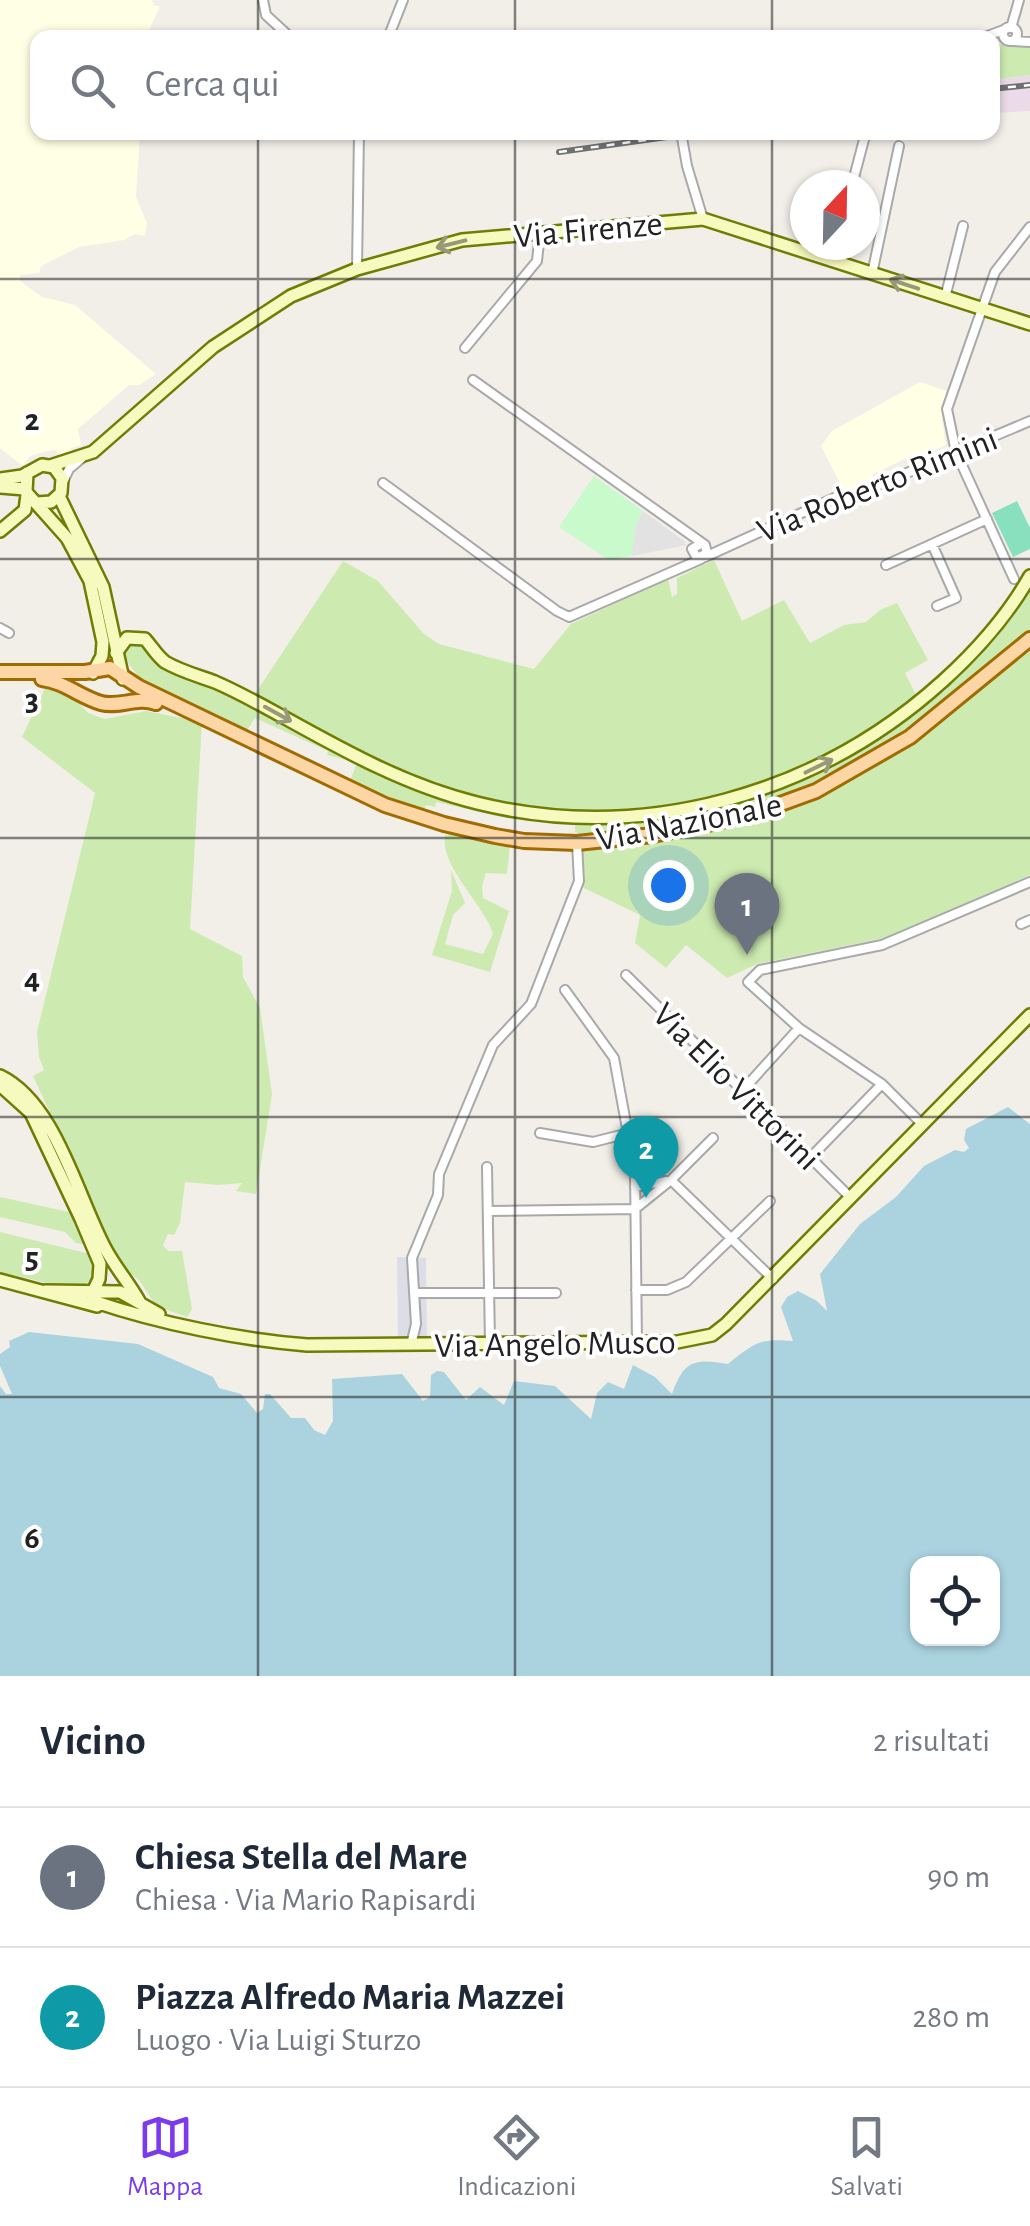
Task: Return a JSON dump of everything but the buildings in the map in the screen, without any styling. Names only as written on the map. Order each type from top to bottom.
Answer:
[{"type":"main road","name":"Via Firenze","points":[[93,452],[213,347],[291,296],[357,269],[462,240],[704,219],[1030,323]]},
{"type":"main road","points":[[0,478],[93,452]]},
{"type":"main road","points":[[0,487],[51,502],[59,496],[63,482],[58,470],[50,466]]},
{"type":"main road","points":[[0,532],[25,510],[30,495],[28,473]]},
{"type":"main road","points":[[30,495],[76,552],[94,594],[102,656],[89,692],[95,700]]},
{"type":"main road","points":[[59,496],[103,587],[122,695],[111,704]]},
{"type":"main road","points":[[120,669],[126,638],[145,639],[166,662],[240,694],[372,766],[452,796],[553,815],[676,812],[747,796],[817,767],[868,739],[914,708],[953,673],[988,636],[1030,576]]},
{"type":"main road","points":[[48,673],[88,665],[97,655],[101,634]]},
{"type":"main road","name":"Via Nazionale","points":[[120,669],[152,697],[202,716],[394,809],[495,836],[578,843],[713,823],[805,796],[845,777],[910,737],[1030,639]]},
{"type":"main road","points":[[120,669],[0,672],[55,681],[111,704],[152,697]]},
{"type":"main road","points":[[70,687],[91,706],[104,711],[152,697]]},
{"type":"main road","name":"Via Angelo Musco","points":[[190,1325],[246,1338],[307,1345],[638,1342],[696,1340],[712,1335],[1030,1015]]},
{"type":"main road","points":[[0,1076],[26,1092],[42,1114],[107,1252],[139,1301]]},
{"type":"main road","points":[[0,1085],[22,1103],[37,1123],[100,1269],[88,1292]]},
{"type":"main road","points":[[0,1280],[190,1325]]},
{"type":"main road","points":[[45,1291],[120,1292],[160,1315],[190,1325]]},
{"type":"main road","points":[[88,1292],[94,1301],[113,1308],[132,1310],[139,1301]]},
{"type":"street","points":[[263,0],[266,15],[282,30]]},
{"type":"street","points":[[391,30],[402,0]]},
{"type":"street","points":[[1010,29],[1019,0]]},
{"type":"street","points":[[1009,40],[1017,36],[1010,29]]},
{"type":"street","points":[[1000,32],[1010,29],[1030,34]]},
{"type":"street","points":[[1000,39],[1030,42]]},
{"type":"street","points":[[357,269],[359,140]]},
{"type":"street","points":[[682,140],[704,219]]},
{"type":"street","points":[[856,170],[864,140]]},
{"type":"street","points":[[872,274],[899,146]]},
{"type":"street","points":[[946,298],[963,226]]},
{"type":"street","points":[[1014,580],[956,452],[947,408],[995,272],[1030,227]]},
{"type":"street","points":[[465,348],[537,261],[540,234]]},
{"type":"street","points":[[472,380],[686,534],[704,544],[724,547]]},
{"type":"street","name":"Via Roberto Rimini","points":[[683,564],[841,495],[850,497],[1030,421]]},
{"type":"street","points":[[63,482],[69,468],[93,452]]},
{"type":"street","points":[[383,483],[569,616],[683,564],[692,551],[704,544]]},
{"type":"street","points":[[886,565],[987,519]]},
{"type":"street","points":[[686,534],[692,551],[703,558],[704,544]]},
{"type":"street","points":[[932,544],[956,598],[938,606]]},
{"type":"street","points":[[0,628],[9,633]]},
{"type":"street","points":[[416,1345],[412,1258],[438,1195],[439,1174],[493,1045],[532,1004],[579,882],[578,843]]},
{"type":"street","points":[[922,1124],[882,1084],[799,1028],[748,982],[760,970],[882,945],[1030,882]]},
{"type":"street","name":"Via Elio Vittorini","points":[[626,974],[850,1197]]},
{"type":"street","points":[[566,990],[614,1058],[635,1187],[638,1342]]},
{"type":"street","points":[[742,1091],[799,1028]]},
{"type":"street","points":[[809,1158],[882,1084]]},
{"type":"street","points":[[540,1133],[593,1142],[629,1133]]},
{"type":"street","points":[[488,1211],[635,1209],[671,1180],[712,1138]]},
{"type":"street","points":[[487,1167],[490,1344]]},
{"type":"street","points":[[635,1187],[671,1180]]},
{"type":"street","points":[[671,1180],[772,1278]]},
{"type":"street","points":[[636,1290],[667,1290],[686,1282],[770,1201]]},
{"type":"street","points":[[414,1292],[556,1294]]},
{"type":"shaded area","points":[[0,0],[152,0],[154,6],[160,6],[149,30],[30,30],[30,140],[140,140],[136,197],[147,223],[145,236],[135,234],[124,240],[79,247],[41,266],[39,273],[20,275],[20,281],[42,297],[75,305],[156,374],[139,385],[129,385],[78,429],[81,445],[71,448],[72,454],[61,456],[55,450],[48,451],[30,456],[23,466],[0,448]]},
{"type":"shaded area","points":[[1030,75],[1030,111],[1000,113],[1000,79]]},
{"type":"shaded area","points":[[920,382],[946,391],[942,419],[946,445],[873,474],[874,479],[845,493],[821,446],[832,431]]},
{"type":"shaded area","points":[[643,511],[686,545],[632,556],[635,528]]},
{"type":"shaded area","points":[[397,1257],[426,1258],[427,1345],[398,1345]]},
{"type":"green space","points":[[1000,44],[1030,46],[1030,75],[1000,79]]},
{"type":"green space","points":[[594,476],[643,511],[635,528],[632,556],[609,560],[559,527]]},
{"type":"green space","points":[[1017,501],[1030,528],[1030,549],[1013,557],[992,513]]},
{"type":"green space","points":[[714,560],[742,621],[784,600],[810,643],[844,625],[866,622],[897,603],[928,660],[905,673],[916,695],[899,714],[841,752],[736,796],[623,814],[514,808],[417,782],[253,697],[343,561],[378,581],[424,634],[439,644],[534,669],[571,624],[668,579],[672,597],[677,594],[677,578]]},
{"type":"green space","points":[[1030,585],[1030,633],[914,727],[838,775],[778,801],[714,818],[585,837],[575,832],[575,825],[511,819],[436,802],[435,807],[426,805],[423,813],[349,783],[357,763],[327,755],[328,751],[255,718],[246,732],[151,685],[138,676],[123,656],[130,642],[141,644],[176,673],[204,682],[468,803],[656,822],[750,800],[828,767],[923,708],[947,689]]},
{"type":"green space","points":[[1030,646],[1030,875],[884,938],[757,964],[727,978],[686,945],[666,968],[635,943],[640,915],[582,887],[582,847],[698,832],[812,799],[901,751]]},
{"type":"green space","points":[[45,688],[76,700],[88,713],[105,719],[146,711],[202,722],[190,929],[242,956],[243,977],[260,1008],[272,1094],[256,1194],[236,1191],[242,1183],[185,1182],[180,1223],[163,1245],[168,1251],[182,1251],[192,1309],[187,1317],[156,1306],[139,1280],[128,1272],[107,1237],[33,1076],[44,1070],[37,1032],[95,793],[22,737]]},
{"type":"green space","points":[[454,831],[510,845],[507,874],[486,873],[482,886],[483,898],[509,911],[490,972],[432,955],[452,891],[451,870],[465,903],[453,915],[445,944],[483,954],[493,934],[449,860],[445,836]]},
{"type":"green space","points":[[0,1197],[74,1213],[86,1245],[76,1243],[65,1232],[0,1217]]},
{"type":"green space","points":[[0,1232],[90,1254],[93,1275],[78,1290],[0,1272]]},
{"type":"water","points":[[1008,1107],[1030,1124],[1030,1676],[0,1676],[0,1386],[6,1394],[12,1394],[0,1366],[0,1354],[10,1347],[9,1341],[29,1332],[138,1344],[213,1377],[219,1388],[241,1394],[257,1413],[263,1409],[265,1394],[270,1394],[291,1418],[305,1418],[314,1430],[325,1435],[333,1421],[332,1379],[402,1374],[423,1401],[430,1397],[431,1375],[437,1371],[444,1372],[466,1400],[480,1387],[504,1405],[514,1381],[555,1386],[591,1419],[597,1393],[608,1382],[624,1389],[633,1365],[655,1377],[672,1394],[691,1364],[728,1364],[758,1344],[793,1341],[781,1307],[787,1297],[798,1291],[827,1311],[820,1274],[860,1224],[896,1197],[924,1166],[955,1150],[964,1152],[969,1148],[964,1140],[966,1129]]},
{"type":"railway","points":[[1000,88],[1030,85]]},
{"type":"railway","points":[[559,152],[645,140]]},
{"type":"place","name":"Chiesa Stella del Mare","points":[[747,955]]},
{"type":"place","name":"Piazza Alfredo Maria Mazzei","points":[[646,1198]]}]
